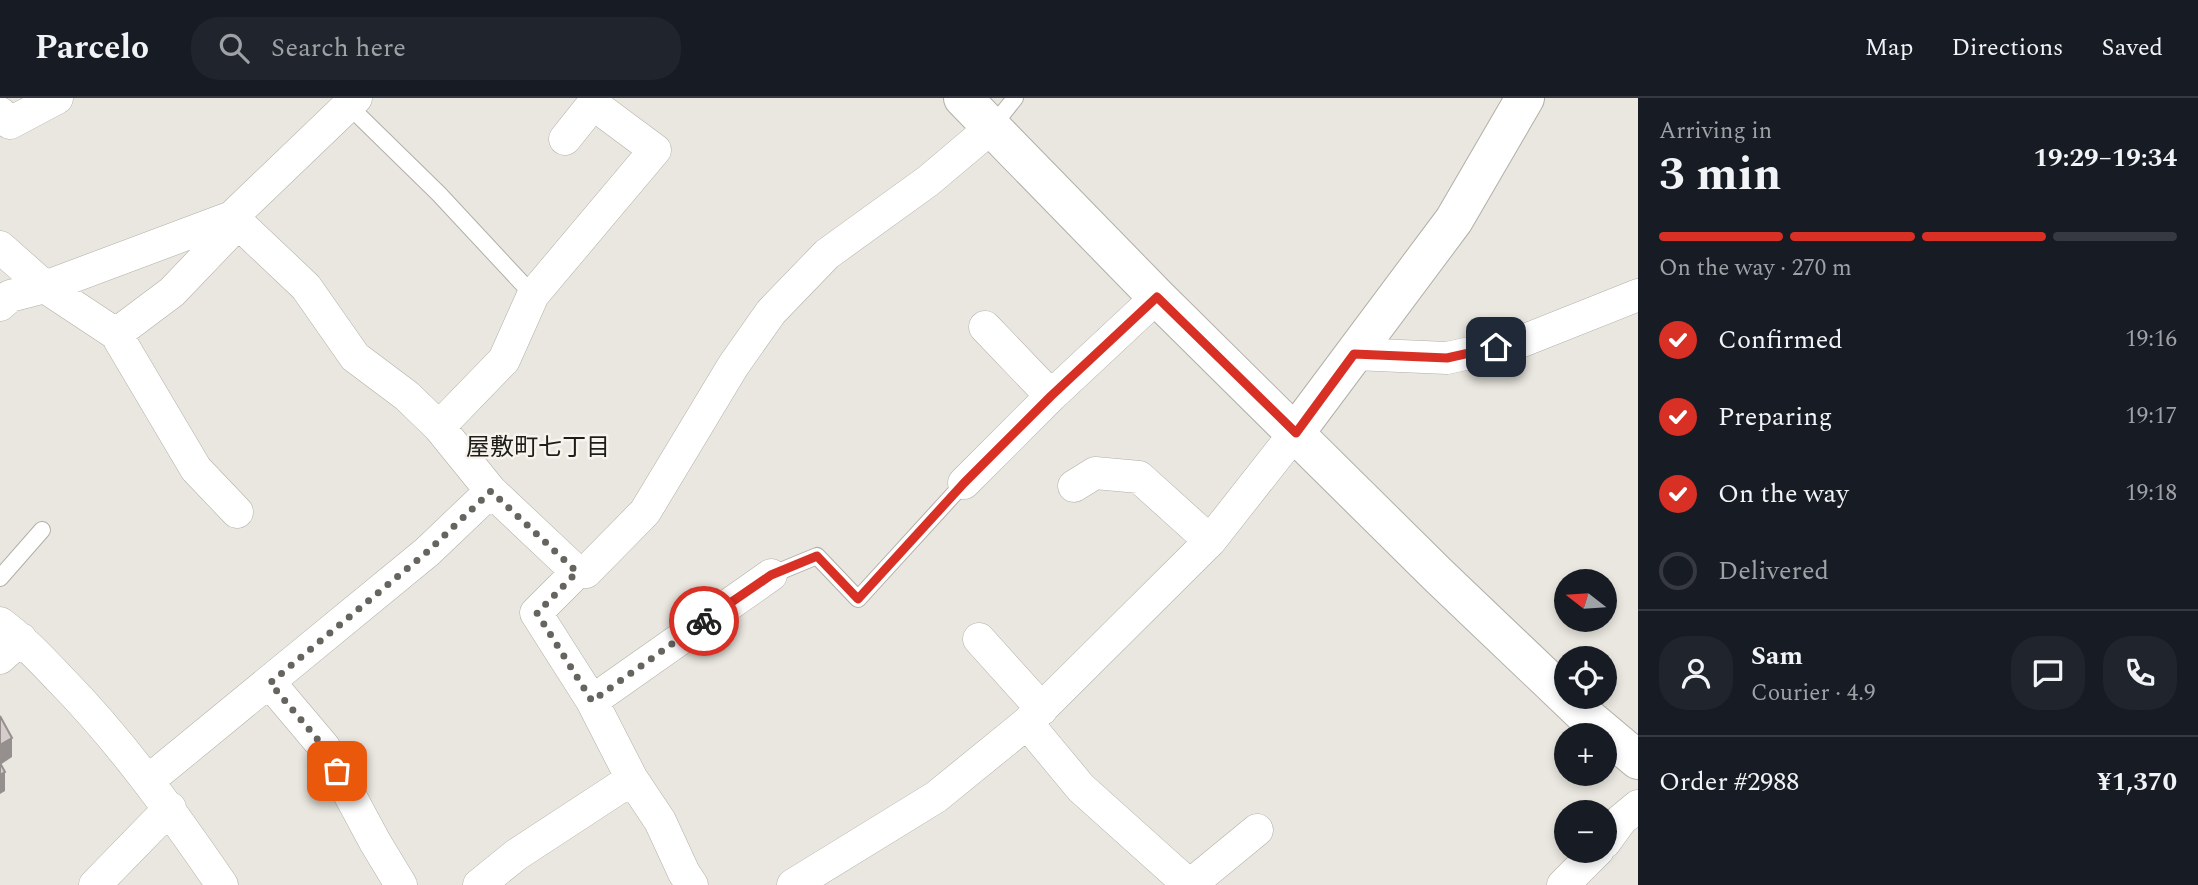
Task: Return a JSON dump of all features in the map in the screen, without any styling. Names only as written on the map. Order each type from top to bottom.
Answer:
[{"type":"street","points":[[0,113],[10,123],[57,98]]},
{"type":"street","points":[[963,98],[1003,112],[1157,297],[1448,584],[1588,718],[1638,760]]},
{"type":"street","points":[[793,885],[936,797],[1035,716],[1210,541],[1296,433],[1454,220],[1525,98]]},
{"type":"street","points":[[439,427],[503,360],[533,295],[655,150],[593,101],[565,139]]},
{"type":"street","points":[[116,334],[172,292],[342,104]]},
{"type":"street","points":[[236,219],[306,287],[355,357],[407,396],[439,427],[491,491],[577,572],[586,572],[645,512],[733,366],[771,312],[827,254],[928,181],[1003,112]]},
{"type":"street","points":[[0,305],[10,296],[45,287],[236,219]]},
{"type":"street","points":[[0,247],[45,287],[116,334],[196,469],[237,512]]},
{"type":"street","points":[[1354,354],[1447,358],[1520,342],[1638,295]]},
{"type":"street","points":[[964,483],[1051,396],[1157,297]]},
{"type":"street","points":[[985,327],[1051,396]]},
{"type":"street","points":[[1074,486],[1095,473],[1139,477],[1210,541]]},
{"type":"street","points":[[148,781],[427,552],[491,491]]},
{"type":"street","points":[[577,572],[537,613],[592,701],[632,779],[660,821],[692,885]]},
{"type":"street","points":[[592,701],[771,575]]},
{"type":"street","points":[[979,639],[1035,716],[1081,788],[1190,885],[1257,831]]},
{"type":"street","points":[[7,640],[93,713],[170,808],[222,885]]},
{"type":"street","points":[[270,683],[324,747],[401,885]]},
{"type":"street","points":[[480,885],[516,855],[632,779]]},
{"type":"street","points":[[1617,826],[1638,806]]},
{"type":"street","points":[[95,885],[170,808]]},
{"type":"street","points":[[1563,885],[1585,863]]},
{"type":"lane","points":[[342,104],[439,194],[533,295]]},
{"type":"lane","points":[[771,575],[817,556],[858,599],[964,483]]},
{"type":"lane","points":[[0,579],[42,530]]},
{"type":"building","points":[[0,716],[12,738],[0,745]]},
{"type":"way so far","points":[[337,771],[324,747],[270,683],[427,552],[491,491],[577,572],[537,613],[592,701],[704,621]]},
{"type":"district","name":"屋敷町七丁目","points":[[538,447]]},
{"type":"route","points":[[704,621],[771,575],[817,556],[858,599],[964,483],[1051,396],[1157,297],[1296,433],[1354,354],[1447,358],[1496,347]]}]
